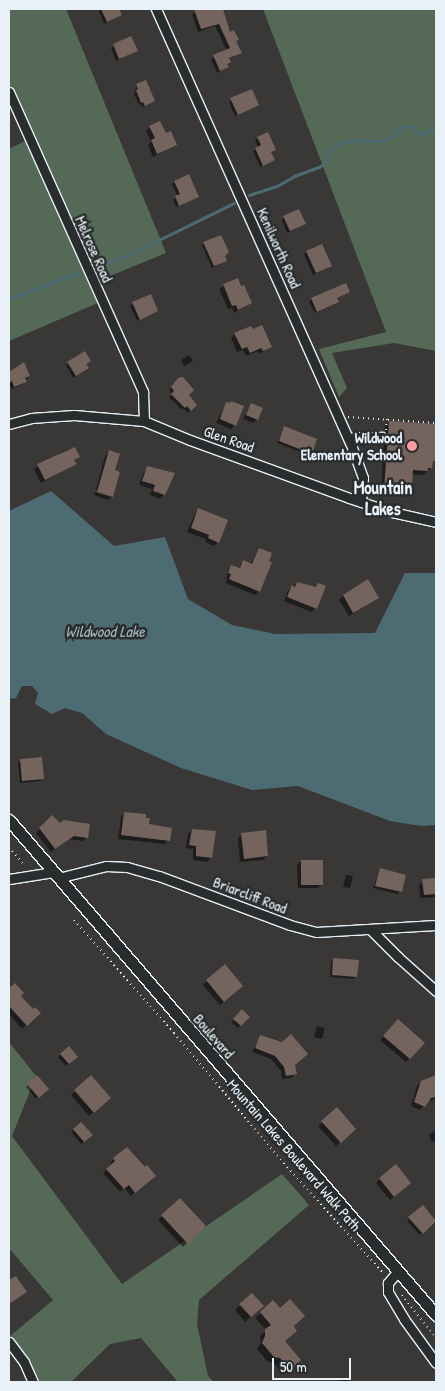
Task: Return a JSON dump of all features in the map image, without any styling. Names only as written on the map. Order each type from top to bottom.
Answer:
[{"type":"main road","name":"Boulevard","points":[[9,820],[436,1315]]},
{"type":"street","name":"Kenilworth Road","points":[[156,9],[347,436],[363,478],[361,502]]},
{"type":"street","name":"Melrose Road","points":[[9,92],[143,392],[144,421]]},
{"type":"street","name":"Glen Road","points":[[9,424],[31,418],[74,415],[144,421],[190,440],[361,502],[392,512],[436,522]]},
{"type":"street","name":"Briarcliff Road","points":[[9,879],[55,875],[106,866],[127,867],[159,876],[301,929],[316,932],[436,924]]},
{"type":"street","points":[[370,929],[398,958],[436,991]]},
{"type":"street","points":[[398,1271],[390,1281],[388,1292],[404,1319],[436,1363]]},
{"type":"street","points":[[9,1342],[24,1362],[33,1382]]},
{"type":"lane","points":[[347,436],[382,435]]},
{"type":"path","points":[[345,416],[436,423]]},
{"type":"path","points":[[9,847],[26,866]]},
{"type":"path","name":"Mountain Lakes Boulevard Walk Path","points":[[74,920],[174,1033],[287,1167],[390,1281],[436,1338]]},
{"type":"green space","points":[[9,9],[66,9],[166,253],[93,283],[100,302],[9,341],[9,149],[29,139],[9,90]]},
{"type":"green space","points":[[263,9],[436,9],[436,351],[394,343],[332,353],[347,388],[339,397],[319,349],[386,332]]},
{"type":"green space","points":[[9,1042],[36,1076],[12,1136],[122,1284],[282,1174],[309,1205],[199,1300],[197,1324],[208,1376],[214,1382],[178,1382],[141,1338],[110,1344],[71,1382],[28,1382],[9,1343],[9,1337],[53,1300],[9,1248]]},
{"type":"water","name":"Wildwood Lake","points":[[51,491],[114,546],[165,537],[188,599],[232,625],[275,634],[375,633],[405,573],[436,573],[436,825],[421,826],[390,821],[298,786],[252,790],[181,768],[106,734],[82,713],[65,708],[52,714],[35,704],[38,693],[32,686],[22,686],[16,698],[11,699],[9,696],[9,511]]},
{"type":"building","points":[[101,9],[119,9],[122,15],[107,22]]},
{"type":"building","points":[[194,9],[223,9],[230,32],[234,30],[239,40],[236,41],[242,53],[229,58],[231,62],[227,64],[229,67],[220,71],[213,55],[230,48],[219,24],[201,29]]},
{"type":"building","points":[[131,36],[138,51],[119,59],[113,44]]},
{"type":"building","points":[[146,80],[155,101],[145,106],[143,102],[141,103],[136,90],[138,89],[136,84]]},
{"type":"building","points":[[252,89],[259,105],[238,115],[230,98]]},
{"type":"building","points":[[160,121],[166,133],[171,131],[177,145],[157,154],[151,140],[155,138],[149,126]]},
{"type":"building","points":[[268,132],[276,150],[271,152],[275,160],[263,166],[255,148],[261,145],[257,137]]},
{"type":"building","points":[[189,174],[199,197],[179,206],[175,196],[180,194],[174,181]]},
{"type":"building","points":[[299,209],[306,224],[290,231],[283,216]]},
{"type":"building","points":[[221,235],[229,252],[225,256],[227,261],[214,266],[203,242]]},
{"type":"building","points":[[322,244],[332,266],[316,273],[306,251]]},
{"type":"building","points":[[238,278],[241,286],[244,285],[252,303],[238,310],[236,305],[232,306],[223,284]]},
{"type":"building","points":[[346,283],[350,292],[337,298],[339,302],[317,312],[311,298]]},
{"type":"building","points":[[151,294],[158,311],[140,320],[132,302]]},
{"type":"building","points":[[262,325],[272,347],[263,351],[261,348],[250,353],[247,347],[242,349],[234,333],[251,326],[253,329]]},
{"type":"building","points":[[85,351],[91,361],[86,364],[89,368],[76,376],[67,362]]},
{"type":"building","points":[[24,362],[30,376],[25,378],[27,382],[14,387],[12,381],[9,383],[9,372]]},
{"type":"building","points":[[183,377],[194,390],[189,395],[197,405],[191,411],[187,406],[185,408],[171,394],[174,391],[171,387],[178,378]]},
{"type":"building","points":[[231,401],[244,406],[236,426],[220,419],[226,402],[230,403]]},
{"type":"building","points":[[251,403],[263,408],[258,420],[246,415]]},
{"type":"building","name":"Wildwood Elementary School","points":[[389,421],[436,424],[436,461],[433,461],[432,468],[428,468],[428,471],[413,470],[412,491],[384,489]]},
{"type":"building","points":[[284,426],[317,439],[312,454],[279,441]]},
{"type":"building","points":[[75,447],[80,457],[74,460],[77,464],[45,480],[37,464]]},
{"type":"building","points":[[109,450],[120,454],[115,470],[120,472],[113,497],[97,492]]},
{"type":"building","points":[[147,466],[175,473],[165,495],[153,491],[155,485],[142,481]]},
{"type":"building","points":[[198,508],[228,520],[219,543],[208,538],[209,535],[191,528]]},
{"type":"building","points":[[259,548],[272,553],[269,561],[272,562],[260,592],[229,579],[231,574],[228,573],[231,565],[240,568],[243,560],[252,564]]},
{"type":"building","points":[[368,579],[379,598],[353,613],[343,595]]},
{"type":"building","points":[[297,582],[316,587],[318,583],[326,586],[317,609],[287,597],[292,585],[295,587]]},
{"type":"building","points":[[42,757],[44,779],[22,781],[20,759]]},
{"type":"building","points":[[124,812],[146,814],[146,818],[150,818],[149,824],[172,828],[170,841],[121,835]]},
{"type":"building","points":[[52,815],[60,823],[64,820],[90,824],[88,838],[74,836],[55,849],[39,828]]},
{"type":"building","points":[[192,829],[216,831],[212,858],[196,856],[196,846],[189,845]]},
{"type":"building","points":[[266,830],[268,856],[244,859],[241,833]]},
{"type":"building","points":[[301,860],[323,860],[323,885],[301,885]]},
{"type":"building","points":[[380,868],[406,875],[402,892],[375,886]]},
{"type":"building","points":[[436,878],[436,894],[424,895],[422,879]]},
{"type":"building","points":[[333,958],[359,960],[357,977],[332,975]]},
{"type":"building","points":[[225,964],[243,986],[224,1002],[206,980]]},
{"type":"building","points":[[15,983],[24,993],[21,996],[33,1009],[35,1007],[41,1013],[27,1026],[9,1006],[9,988]]},
{"type":"building","points":[[242,1009],[250,1017],[241,1026],[233,1019]]},
{"type":"building","points":[[398,1019],[425,1043],[410,1059],[383,1036]]},
{"type":"building","points":[[291,1034],[308,1054],[295,1065],[297,1074],[286,1076],[284,1067],[275,1056],[255,1048],[260,1035],[282,1042]]},
{"type":"building","points":[[69,1046],[78,1057],[69,1064],[60,1054]]},
{"type":"building","points":[[37,1075],[49,1089],[39,1098],[27,1084]]},
{"type":"building","points":[[91,1075],[111,1098],[94,1113],[74,1090]]},
{"type":"building","points":[[436,1075],[436,1097],[431,1098],[425,1107],[414,1102],[421,1081]]},
{"type":"building","points":[[337,1107],[356,1129],[341,1143],[321,1121]]},
{"type":"building","points":[[81,1122],[93,1135],[84,1142],[73,1129]]},
{"type":"building","points":[[127,1147],[156,1176],[135,1193],[129,1185],[124,1189],[106,1169],[115,1161],[113,1158]]},
{"type":"building","points":[[396,1164],[411,1183],[394,1197],[379,1178]]},
{"type":"building","points":[[180,1198],[206,1226],[188,1244],[161,1215]]},
{"type":"building","points":[[423,1205],[436,1221],[423,1234],[408,1217]]},
{"type":"building","points":[[16,1276],[27,1292],[9,1304],[9,1280]]},
{"type":"building","points":[[252,1293],[264,1306],[251,1317],[239,1304]]},
{"type":"building","points":[[290,1299],[305,1316],[294,1326],[297,1331],[285,1341],[301,1360],[290,1370],[280,1358],[274,1357],[262,1343],[265,1329],[271,1325],[260,1312],[273,1300],[280,1308]]},
{"type":"waterway","points":[[249,195],[277,186],[294,176],[319,167],[326,162],[328,153],[341,142],[383,141],[393,137],[397,130],[406,126],[414,127],[416,133],[426,133],[436,126]]},
{"type":"waterway","points":[[96,266],[130,254],[234,203]]},
{"type":"waterway","points":[[9,299],[79,272]]},
{"type":"place","name":"Wildwood Elementary School","points":[[412,446]]},
{"type":"district","name":"Mountain Lakes","points":[[383,499]]}]
